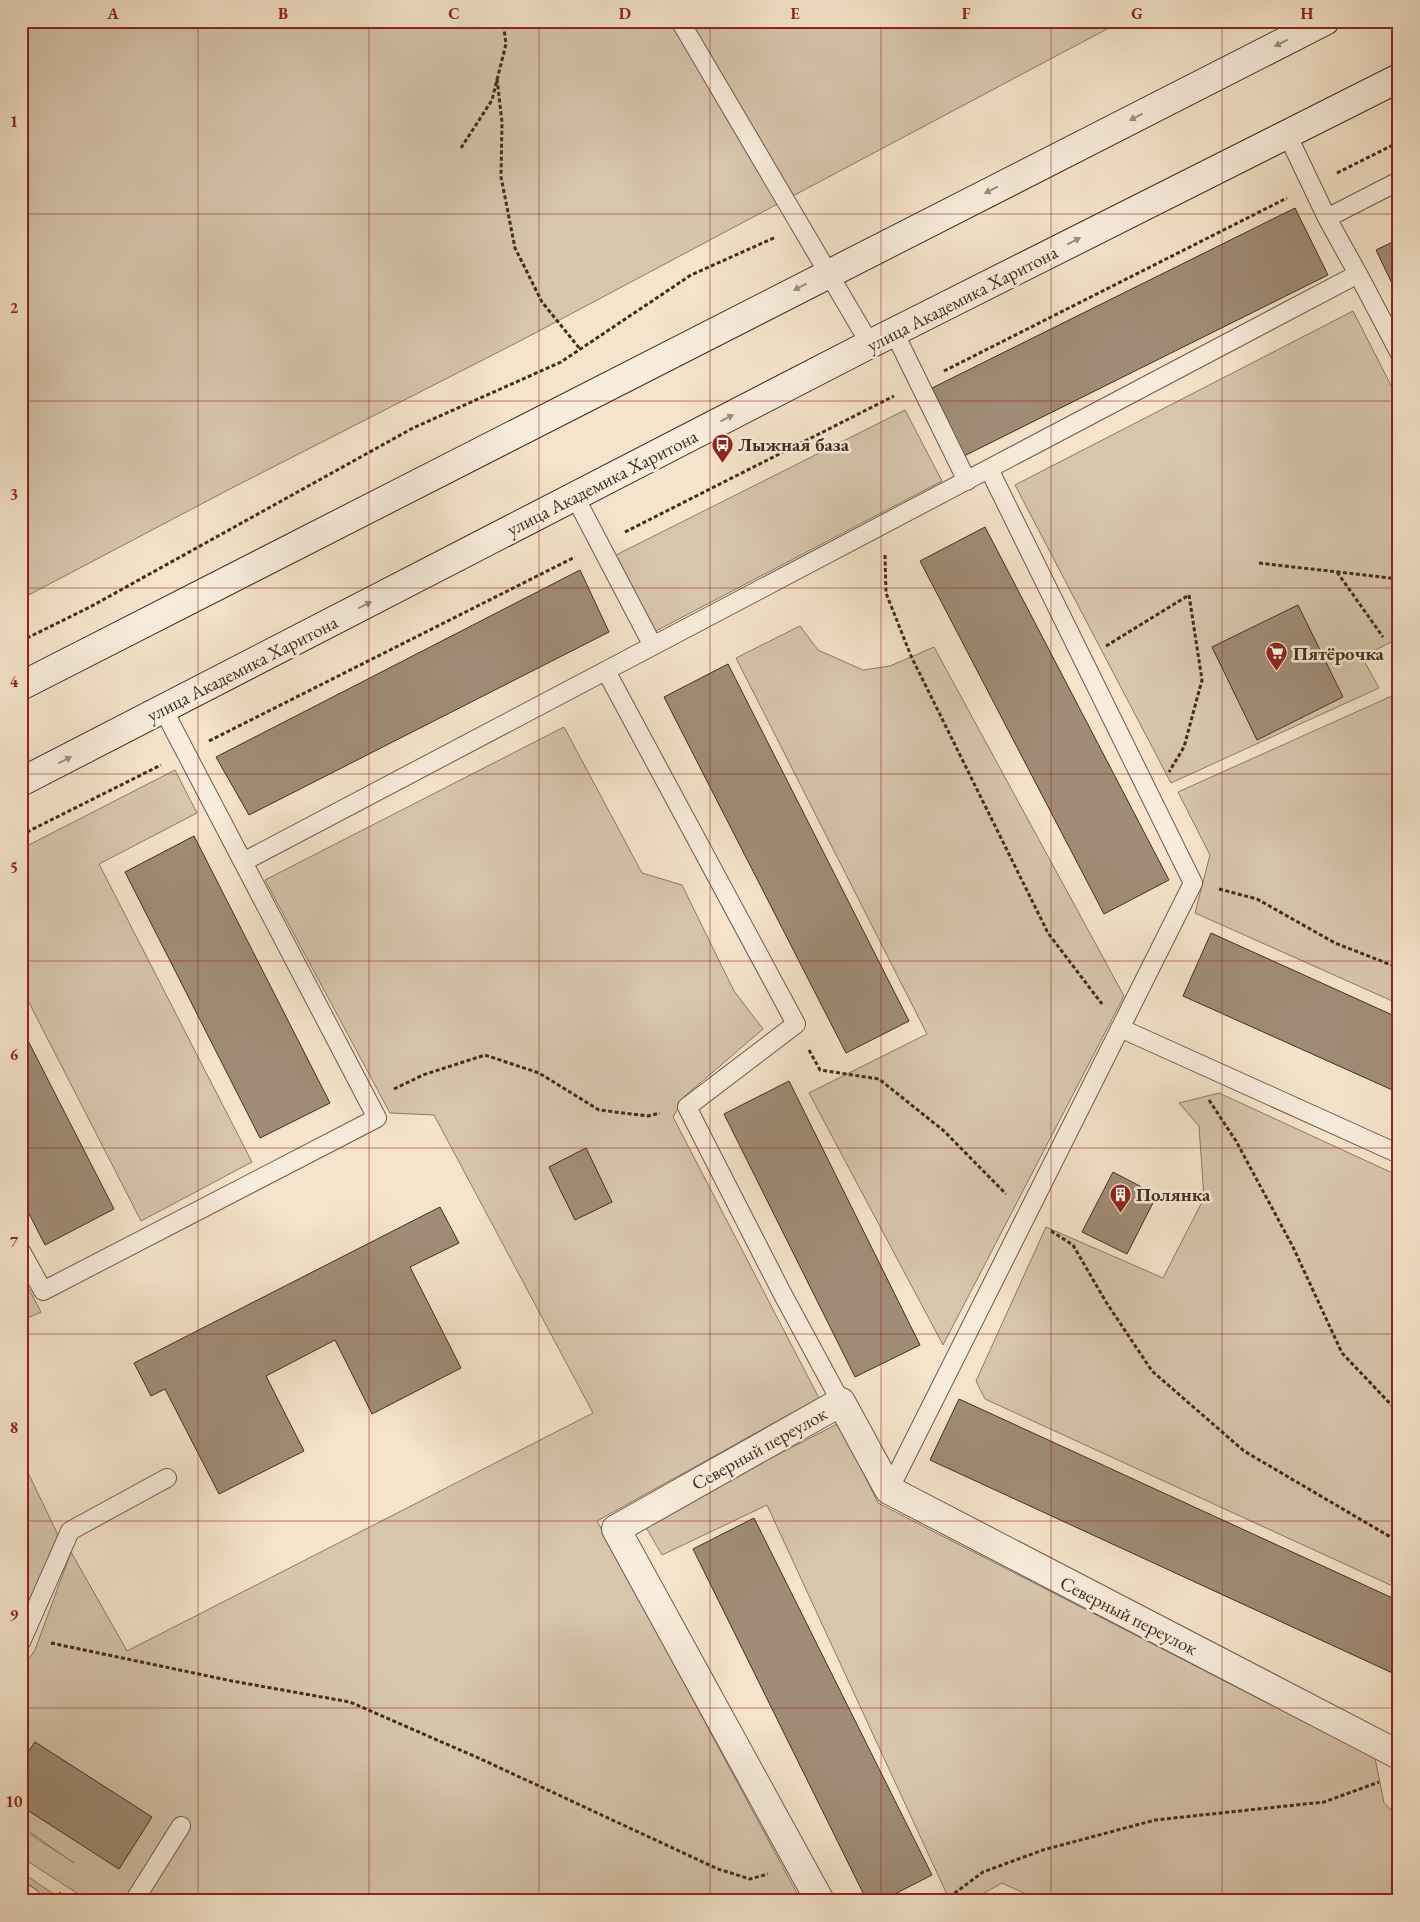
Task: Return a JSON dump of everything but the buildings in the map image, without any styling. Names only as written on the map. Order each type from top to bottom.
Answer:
[{"type":"main road","points":[[21,686],[581,401],[828,272],[1325,21]]},
{"type":"main road","name":"улица Академика Харитона","points":[[21,782],[870,344],[1399,78]]},
{"type":"main road","name":"Северный переулок","points":[[820,1901],[616,1529],[841,1402],[889,1490],[1399,1755]]},
{"type":"main road","points":[[21,1897],[27,1901]]},
{"type":"lane","points":[[680,21],[870,344]]},
{"type":"lane","points":[[1287,134],[1327,218],[1399,352]]},
{"type":"lane","points":[[1327,218],[1399,181]]},
{"type":"lane","points":[[243,862],[1358,274]]},
{"type":"lane","points":[[894,332],[967,481]]},
{"type":"lane","points":[[889,1490],[1193,883],[989,469]]},
{"type":"lane","points":[[575,496],[653,646]]},
{"type":"lane","points":[[606,671],[796,1024],[687,1107],[782,1293],[841,1402]]},
{"type":"lane","points":[[21,1251],[43,1291],[377,1118],[164,709]]},
{"type":"lane","points":[[1120,1028],[1399,1154]]},
{"type":"lane","points":[[22,1640],[70,1531],[167,1478]]},
{"type":"lane","points":[[134,1901],[181,1826]]},
{"type":"path","points":[[460,148],[492,100],[506,44],[503,21]]},
{"type":"path","points":[[497,79],[502,122],[501,177],[515,248],[542,302],[580,349]]},
{"type":"path","points":[[21,835],[1399,142]]},
{"type":"path","points":[[21,641],[90,607],[413,428],[561,362],[691,275],[802,226]]},
{"type":"path","points":[[885,524],[886,592],[911,656],[1048,933],[1120,1028]]},
{"type":"path","points":[[1259,563],[1399,579]]},
{"type":"path","points":[[1336,572],[1383,637]]},
{"type":"path","points":[[1083,660],[1189,595],[1202,680],[1184,747],[1152,800]]},
{"type":"path","points":[[1193,883],[1256,899],[1335,944],[1399,968]]},
{"type":"path","points":[[796,1024],[820,1070],[879,1079],[944,1132],[1026,1215],[1073,1245],[1106,1302],[1152,1371],[1244,1451],[1399,1542]]},
{"type":"path","points":[[368,1100],[423,1075],[485,1054],[539,1073],[599,1110],[648,1116],[687,1107]]},
{"type":"path","points":[[1182,1056],[1236,1141],[1272,1206],[1342,1353],[1399,1413]]},
{"type":"path","points":[[22,1640],[350,1702],[484,1760],[718,1869],[750,1879],[800,1864]]},
{"type":"path","points":[[944,1901],[983,1872],[1052,1847],[1155,1820],[1324,1802],[1381,1782]]},
{"type":"shaded area","points":[[21,21],[1122,21],[520,341],[228,490],[21,599]]},
{"type":"shaded area","points":[[1353,311],[1399,401],[1399,638],[1362,657],[1379,688],[1171,783],[1015,485]]},
{"type":"shaded area","points":[[905,410],[942,481],[654,632],[616,555]]},
{"type":"shaded area","points":[[800,626],[818,650],[863,670],[890,666],[934,647],[1124,996],[943,1345],[809,1093],[927,1034],[736,658]]},
{"type":"shaded area","points":[[1394,695],[1399,705],[1399,1004],[1195,913],[1210,855],[1178,792]]},
{"type":"shaded area","points":[[564,727],[642,873],[682,885],[734,991],[763,1029],[685,1096],[673,1117],[819,1398],[597,1521],[801,1901],[89,1901],[21,1857],[21,1828],[74,1863],[21,1826],[21,1670],[35,1650],[71,1552],[127,1651],[593,1413],[434,1115],[390,1113],[265,880]]},
{"type":"shaded area","points":[[175,770],[197,813],[99,864],[252,1162],[141,1221],[21,987],[21,849]]},
{"type":"shaded area","points":[[1219,1093],[1399,1176],[1399,1589],[985,1399],[976,1381],[1046,1227],[1163,1278],[1204,1198],[1199,1126],[1179,1103]]},
{"type":"shaded area","points":[[21,1274],[41,1312],[21,1321]]},
{"type":"shaded area","points":[[839,1423],[878,1503],[1375,1758],[1384,1803],[1399,1817],[1399,1901],[1041,1901],[1002,1883],[970,1901],[950,1901],[767,1505],[662,1555],[644,1524]]},
{"type":"shaded area","points":[[21,1458],[58,1535],[21,1622]]},
{"type":"shaded area","points":[[21,1872],[64,1901],[36,1901],[21,1891]]},
{"type":"place","name":"Лыжная база","points":[[722,463]]},
{"type":"place","name":"Пятёрочка","points":[[1277,672]]},
{"type":"place","name":"Полянка","points":[[1120,1213]]}]
